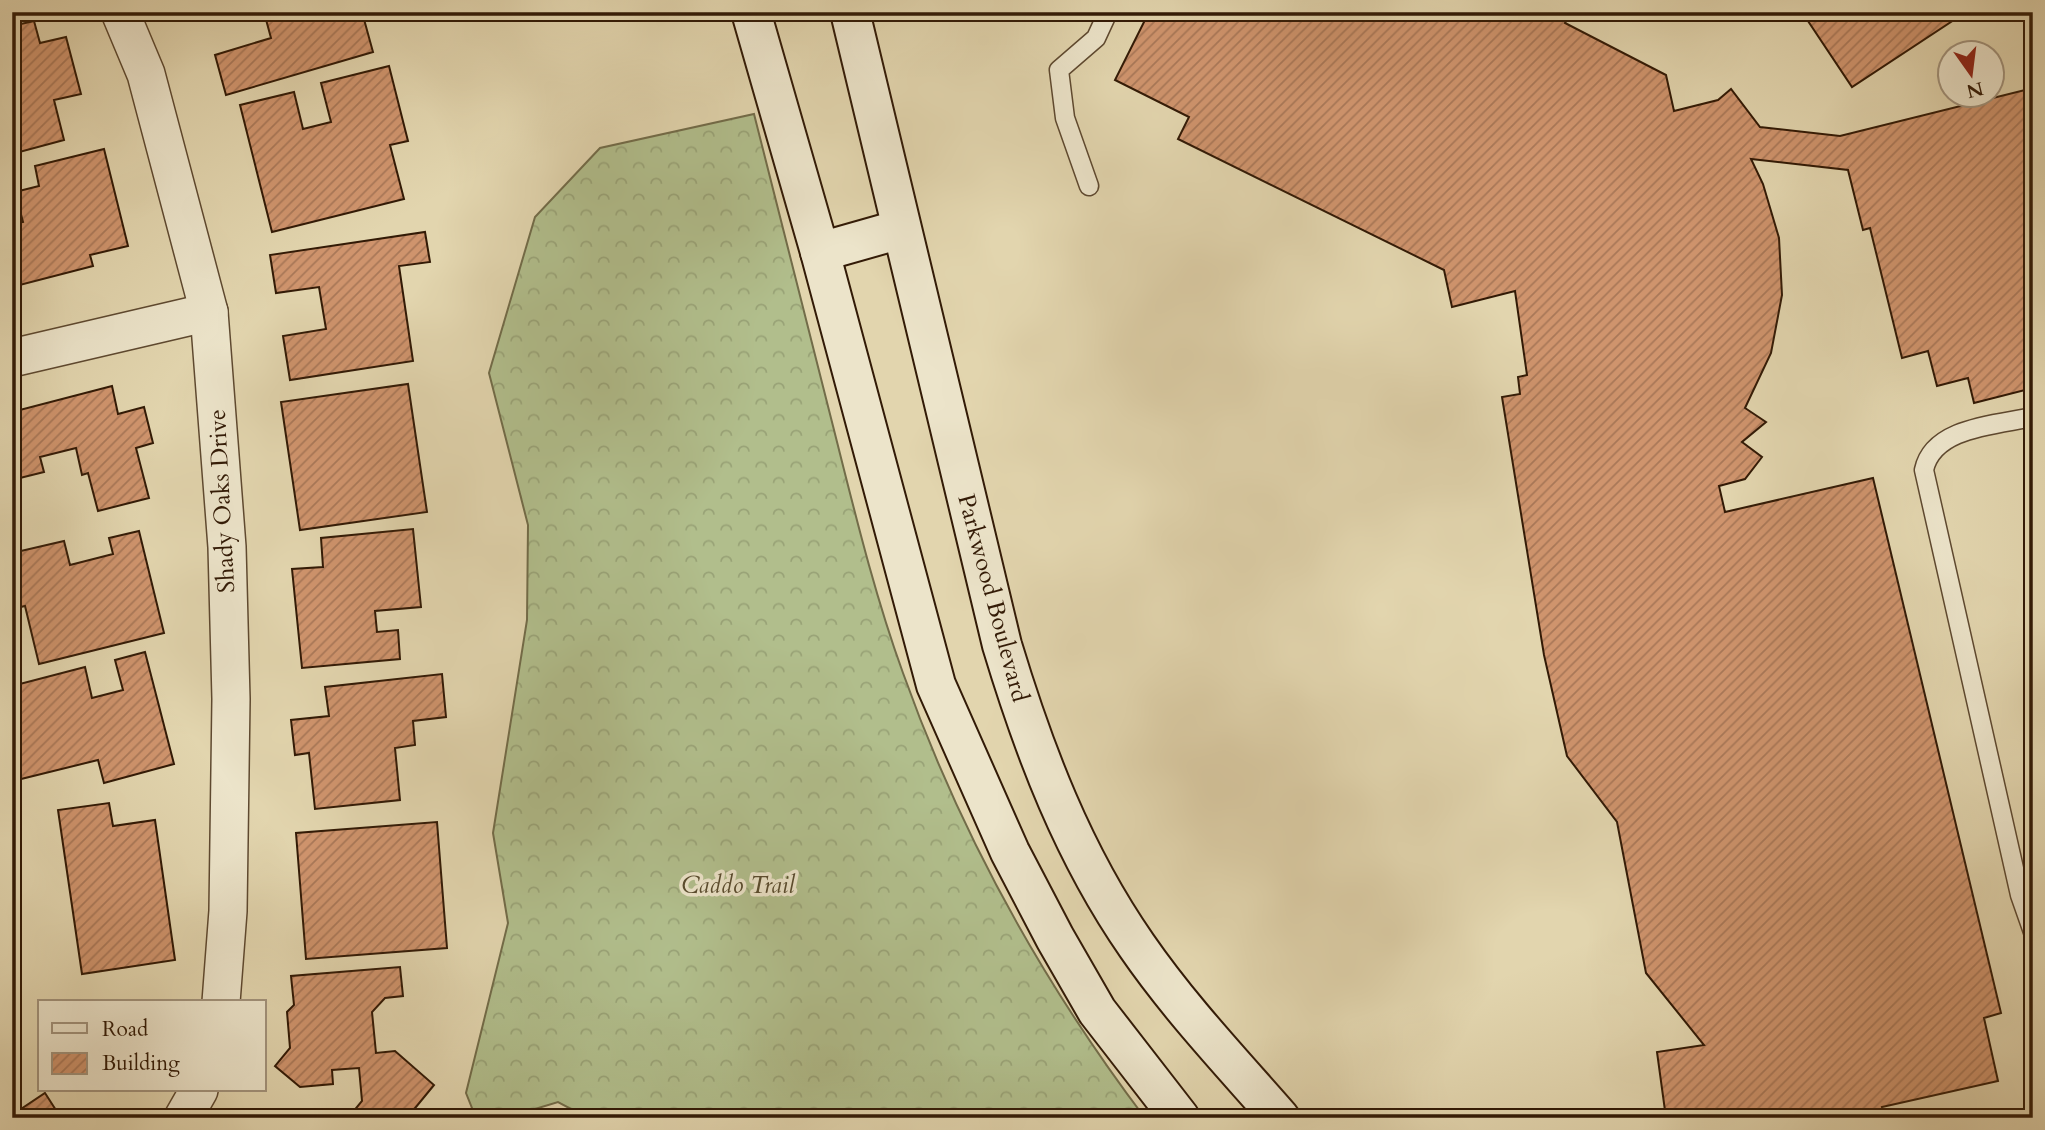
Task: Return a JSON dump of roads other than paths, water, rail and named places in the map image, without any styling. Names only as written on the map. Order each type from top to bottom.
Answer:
[{"type":"main road","points":[[751,12],[820,252],[936,685],[1010,852],[1055,939],[1097,1011],[1180,1118]]},
{"type":"main road","name":"Parkwood Boulevard","points":[[850,12],[1002,645],[1031,741],[1098,884],[1136,945],[1174,996],[1280,1118]]},
{"type":"main road","points":[[820,252],[901,229]]},
{"type":"street","name":"Shady Oaks Drive","points":[[120,12],[146,74],[209,312],[227,547],[231,699],[228,911],[221,1000]]},
{"type":"street","points":[[12,358],[209,312]]},
{"type":"street","points":[[183,1118],[198,1092]]},
{"type":"lane","points":[[1089,186],[1065,118],[1059,70],[1096,38],[1108,12]]},
{"type":"lane","points":[[2033,417],[1943,440],[1927,458],[1924,470],[2017,882],[2033,932]]},
{"type":"park label","name":"Caddo Trail","points":[[738,885]]}]
